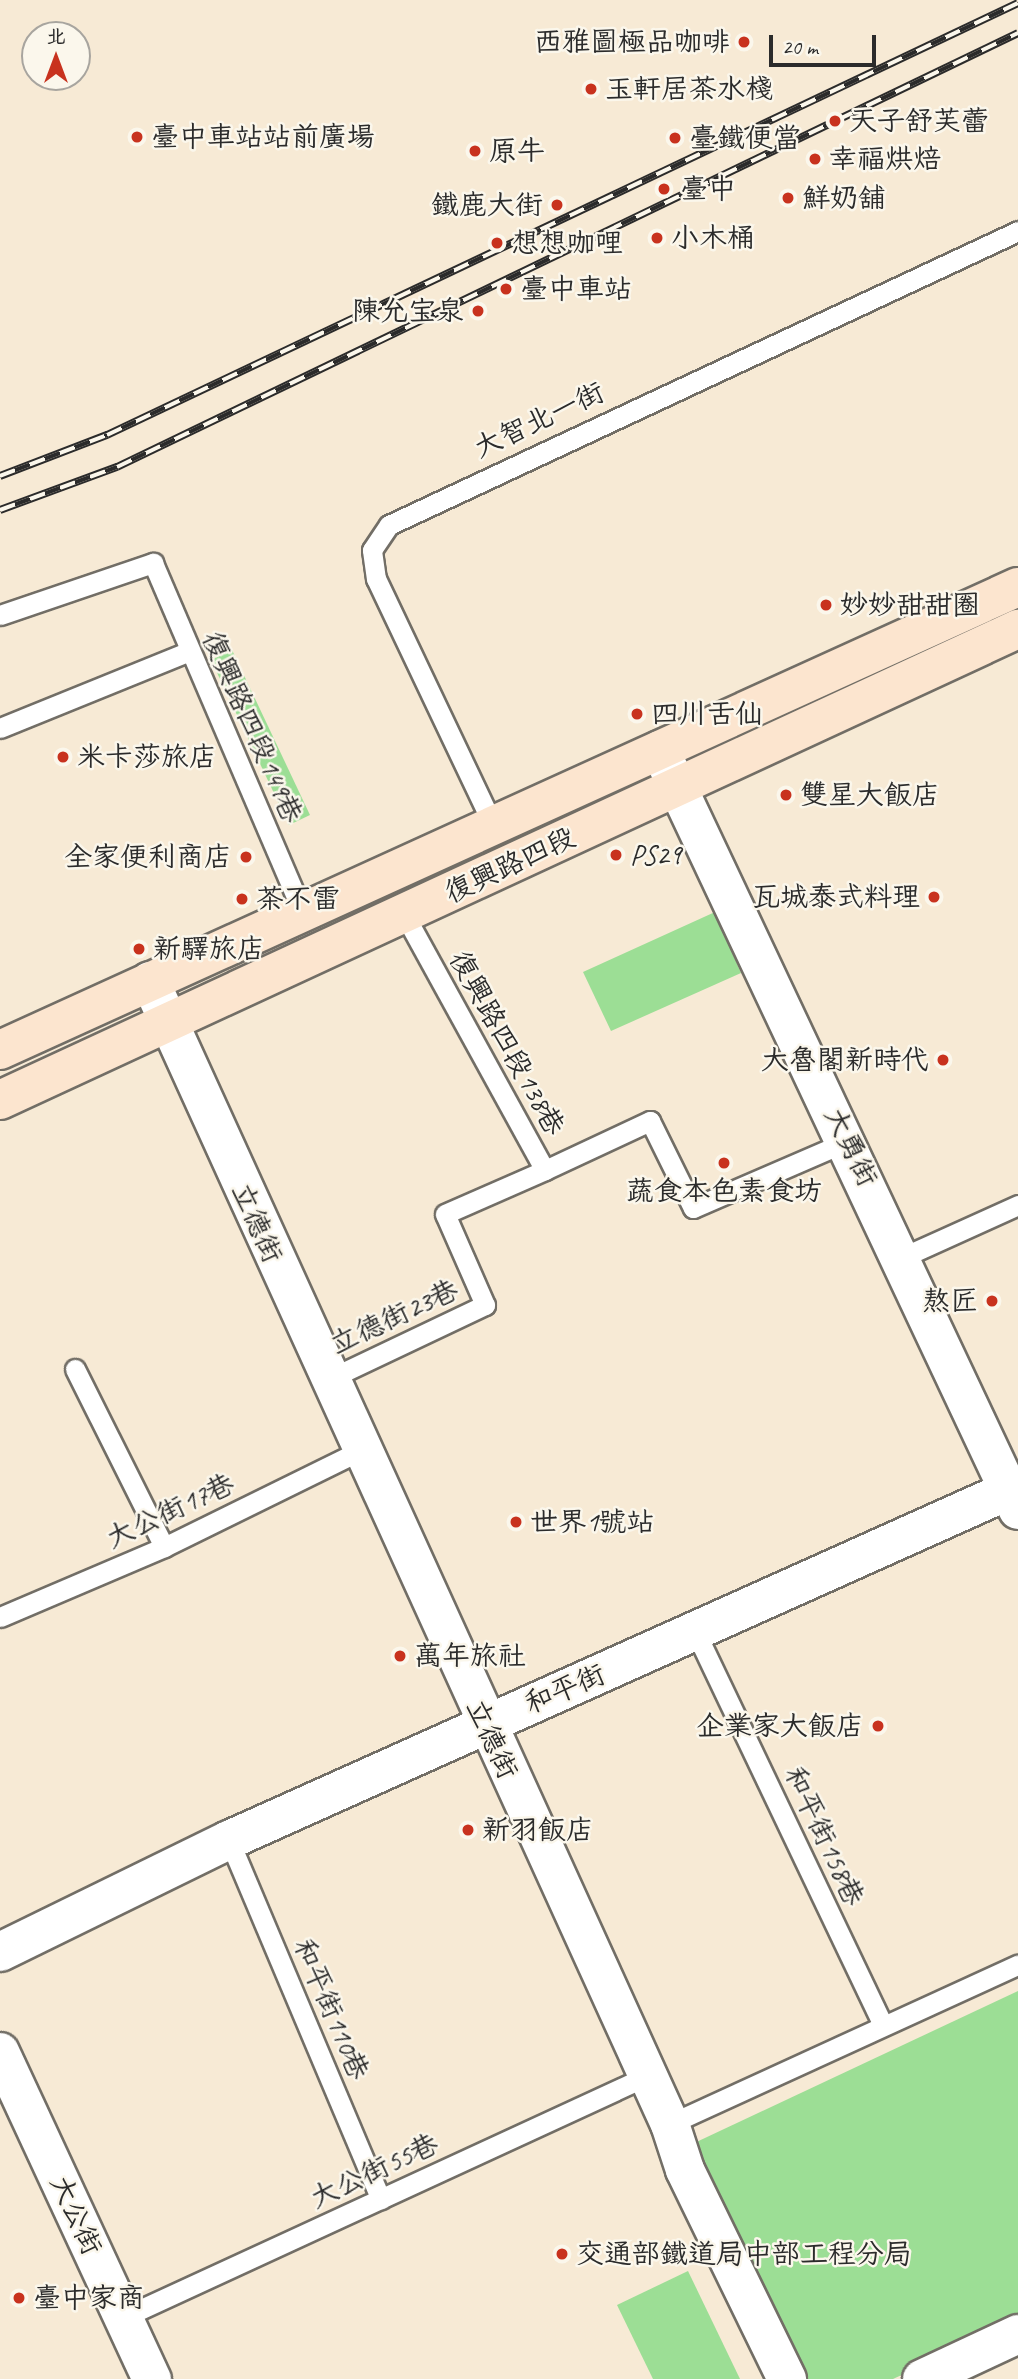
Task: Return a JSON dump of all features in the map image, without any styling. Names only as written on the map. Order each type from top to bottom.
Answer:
[{"type":"main road","name":"復興路四段","points":[[0,1050],[1018,587]]},
{"type":"main road","name":"復興路四段","points":[[0,1100],[1018,629]]},
{"type":"street","name":"大勇街","points":[[660,750],[1015,1495]]},
{"type":"street","name":"立德街","points":[[150,981],[327,1380],[670,2124],[685,2171],[787,2379]]},
{"type":"street","name":"和平街","points":[[0,1952],[229,1840],[485,1724],[1015,1495]]},
{"type":"street","name":"大公街","points":[[0,2052],[152,2379]]},
{"type":"street","points":[[922,2379],[1018,2334]]},
{"type":"lane","name":"大智北一街","points":[[494,827],[376,579],[372,550],[389,525],[1018,231]]},
{"type":"lane","name":"復興路四段149巷","points":[[0,615],[153,563],[187,652],[303,913]]},
{"type":"lane","points":[[0,728],[187,652]]},
{"type":"lane","name":"復興路四段138巷","points":[[404,914],[545,1170],[650,1121],[693,1208],[848,1141]]},
{"type":"lane","name":"立德街23巷","points":[[327,1380],[485,1305],[445,1214],[545,1170]]},
{"type":"lane","points":[[903,1257],[1018,1205]]},
{"type":"lane","points":[[75,1369],[164,1547]]},
{"type":"lane","name":"大公街17巷","points":[[0,1617],[164,1547],[361,1450]]},
{"type":"lane","name":"和平街158巷","points":[[696,1633],[883,2025]]},
{"type":"lane","name":"和平街110巷","points":[[229,1840],[381,2199]]},
{"type":"lane","points":[[670,2124],[1018,1965]]},
{"type":"lane","name":"大公街55巷","points":[[124,2317],[647,2076]]},
{"type":"green space","points":[[232,650],[310,815],[289,825],[211,660]]},
{"type":"green space","points":[[715,912],[741,973],[611,1031],[583,972]]},
{"type":"green space","points":[[1018,1991],[1018,2321],[893,2379],[801,2379],[690,2145]]},
{"type":"green space","points":[[688,2271],[740,2379],[653,2379],[617,2305]]},
{"type":"railway","points":[[0,476],[107,435],[1018,3]]},
{"type":"railway","points":[[0,510],[117,467],[1018,33]]},
{"type":"place","name":"西雅圖極品咖啡","points":[[744,42]]},
{"type":"place","name":"玉軒居茶水棧","points":[[591,89]]},
{"type":"place","name":"天子舒芙蕾","points":[[835,121]]},
{"type":"place","name":"臺中車站站前廣場","points":[[137,137]]},
{"type":"place","name":"臺鐵便當","points":[[675,138]]},
{"type":"place","name":"原牛","points":[[475,151]]},
{"type":"place","name":"幸福烘焙","points":[[815,159]]},
{"type":"place","name":"臺中","points":[[664,189]]},
{"type":"place","name":"鮮奶舖","points":[[788,198]]},
{"type":"place","name":"鐵鹿大街","points":[[557,205]]},
{"type":"place","name":"小木桶","points":[[657,238]]},
{"type":"place","name":"想想咖哩","points":[[497,243]]},
{"type":"place","name":"臺中車站","points":[[506,289]]},
{"type":"place","name":"陳允宝泉","points":[[478,311]]},
{"type":"place","name":"妙妙甜甜圈","points":[[826,605]]},
{"type":"place","name":"四川舌仙","points":[[637,714]]},
{"type":"place","name":"米卡莎旅店","points":[[63,757]]},
{"type":"place","name":"雙星大飯店","points":[[786,795]]},
{"type":"place","name":"PS29","points":[[616,855]]},
{"type":"place","name":"全家便利商店","points":[[246,857]]},
{"type":"place","name":"瓦城泰式料理","points":[[934,897]]},
{"type":"place","name":"茶不雷","points":[[242,899]]},
{"type":"place","name":"新驛旅店","points":[[139,949]]},
{"type":"place","name":"大魯閣新時代","points":[[943,1060]]},
{"type":"place","name":"蔬食本色素食坊","points":[[724,1163]]},
{"type":"place","name":"熬匠","points":[[992,1301]]},
{"type":"place","name":"世界1號站","points":[[516,1522]]},
{"type":"place","name":"萬年旅社","points":[[400,1656]]},
{"type":"place","name":"企業家大飯店","points":[[878,1726]]},
{"type":"place","name":"新羽飯店","points":[[468,1830]]},
{"type":"place","name":"交通部鐵道局中部工程分局","points":[[562,2254]]},
{"type":"place","name":"臺中家商","points":[[19,2298]]}]
